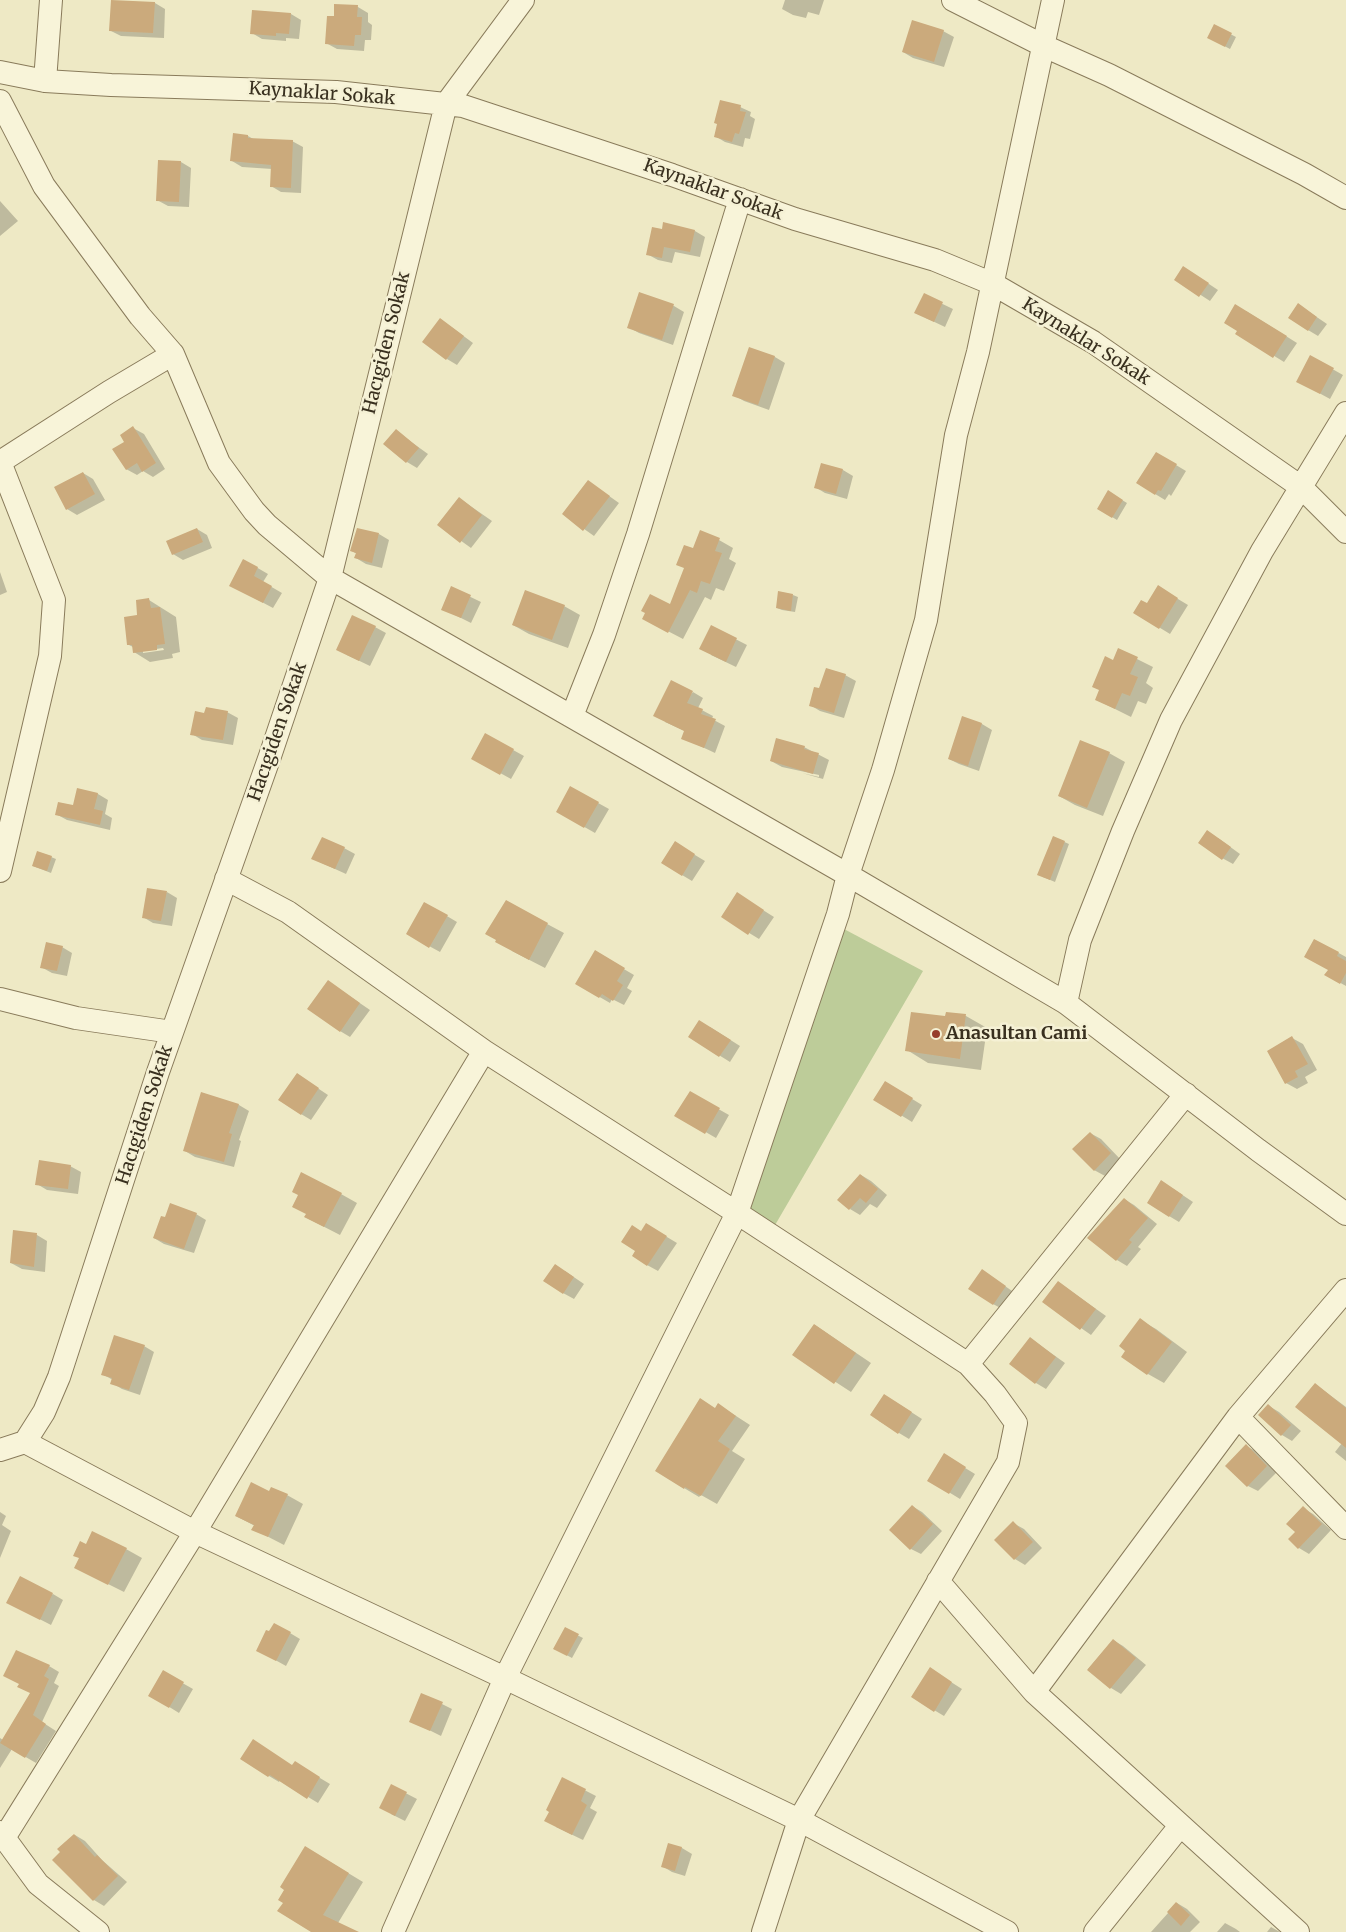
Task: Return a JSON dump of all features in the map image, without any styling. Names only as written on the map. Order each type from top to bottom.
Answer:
[{"type":"street","points":[[44,81],[51,0]]},
{"type":"street","name":"Hacıgiden Sokak","points":[[25,1442],[44,1412],[59,1377],[172,1032],[330,578],[446,104],[523,0]]},
{"type":"street","points":[[953,0],[1044,46],[1109,75],[1304,174],[1346,198]]},
{"type":"street","points":[[394,1932],[505,1678],[737,1213],[838,914],[848,875],[883,770],[926,620],[956,434],[978,352],[1053,0]]},
{"type":"street","name":"Kaynaklar Sokak","points":[[0,72],[44,81],[336,92],[462,106],[555,135],[795,219],[935,260],[993,284],[1093,342],[1301,487],[1346,532]]},
{"type":"street","points":[[0,101],[44,186],[140,316],[173,354],[219,463],[254,511],[267,525],[330,578],[1066,1002],[1346,1214]]},
{"type":"street","points":[[572,716],[604,635],[635,543],[740,199]]},
{"type":"street","points":[[0,871],[50,656],[54,600],[0,462],[109,392],[173,354]]},
{"type":"street","points":[[1066,1002],[1080,940],[1123,831],[1171,720],[1262,551],[1346,413]]},
{"type":"street","points":[[226,879],[288,912],[484,1051],[968,1364],[995,1394],[1016,1423],[1008,1462],[799,1820],[763,1932]]},
{"type":"street","points":[[0,999],[76,1018],[172,1032]]},
{"type":"street","points":[[98,1932],[38,1884],[2,1835],[196,1532],[484,1051]]},
{"type":"street","points":[[968,1364],[1186,1094]]},
{"type":"street","points":[[1034,1692],[1238,1417],[1346,1290]]},
{"type":"street","points":[[1238,1417],[1346,1528]]},
{"type":"street","points":[[0,1450],[25,1442],[196,1532],[799,1820],[1007,1932]]},
{"type":"street","points":[[938,1581],[1034,1692],[1298,1932]]},
{"type":"street","points":[[1095,1932],[1180,1826]]},
{"type":"green space","points":[[844,929],[923,971],[771,1232],[744,1205]]},
{"type":"building","points":[[111,0],[155,2],[153,33],[109,31]]},
{"type":"building","points":[[334,4],[358,5],[357,17],[362,17],[361,35],[355,35],[354,46],[325,44],[327,16],[334,16]]},
{"type":"building","points":[[252,10],[291,13],[289,34],[276,33],[276,36],[250,34]]},
{"type":"building","points":[[912,20],[944,30],[934,62],[902,52]]},
{"type":"building","points":[[1214,24],[1232,33],[1225,47],[1207,38]]},
{"type":"building","points":[[720,100],[741,105],[740,111],[746,112],[739,134],[735,133],[732,142],[714,137],[717,124],[714,123]]},
{"type":"building","points":[[233,133],[248,135],[248,138],[293,140],[291,188],[270,187],[271,165],[230,161]]},
{"type":"building","points":[[158,160],[181,161],[179,202],[156,201]]},
{"type":"building","points":[[663,222],[695,230],[690,252],[664,247],[662,258],[646,255],[652,227],[662,229]]},
{"type":"building","points":[[1183,266],[1209,283],[1199,297],[1174,280]]},
{"type":"building","points":[[639,292],[674,304],[662,340],[627,328]]},
{"type":"building","points":[[924,293],[943,302],[934,322],[914,313]]},
{"type":"building","points":[[1298,303],[1317,317],[1308,331],[1288,318]]},
{"type":"building","points":[[1235,304],[1287,336],[1273,358],[1235,334],[1237,331],[1224,323]]},
{"type":"building","points":[[440,318],[464,336],[446,360],[422,342]]},
{"type":"building","points":[[749,347],[775,356],[758,405],[732,396]]},
{"type":"building","points":[[1310,355],[1334,368],[1320,394],[1296,382]]},
{"type":"building","points":[[133,426],[156,463],[142,472],[137,463],[126,470],[112,449],[124,442],[120,435]]},
{"type":"building","points":[[396,429],[419,448],[406,463],[383,444]]},
{"type":"building","points":[[1156,452],[1177,464],[1161,491],[1158,490],[1155,495],[1136,483]]},
{"type":"building","points":[[821,463],[843,469],[836,494],[814,488]]},
{"type":"building","points":[[83,472],[95,494],[66,510],[54,487]]},
{"type":"building","points":[[588,480],[610,496],[583,531],[562,514]]},
{"type":"building","points":[[1108,490],[1123,500],[1112,518],[1097,509]]},
{"type":"building","points":[[459,497],[482,515],[460,543],[437,525]]},
{"type":"building","points":[[197,528],[203,542],[172,555],[166,541]]},
{"type":"building","points":[[357,528],[379,533],[372,563],[354,558],[356,553],[350,551]]},
{"type":"building","points":[[700,530],[720,538],[715,551],[722,553],[710,584],[701,581],[697,593],[690,590],[668,633],[642,619],[645,613],[641,611],[650,594],[670,604],[684,568],[676,565],[684,545],[693,548]]},
{"type":"building","points":[[243,559],[258,567],[254,576],[272,586],[263,603],[229,586]]},
{"type":"building","points":[[1158,585],[1178,598],[1159,629],[1133,613],[1141,600],[1147,603]]},
{"type":"building","points":[[451,586],[471,595],[461,618],[441,610]]},
{"type":"building","points":[[525,590],[565,605],[552,640],[512,625]]},
{"type":"building","points":[[778,591],[793,594],[791,611],[776,608]]},
{"type":"building","points":[[149,598],[151,608],[160,607],[165,644],[157,645],[157,650],[133,653],[132,645],[127,645],[124,617],[137,615],[136,600]]},
{"type":"building","points":[[352,615],[376,626],[359,661],[336,650]]},
{"type":"building","points":[[711,625],[737,638],[726,662],[699,649]]},
{"type":"building","points":[[1118,648],[1138,657],[1130,674],[1138,677],[1130,696],[1122,693],[1115,709],[1095,700],[1099,690],[1092,687],[1105,656],[1113,660]]},
{"type":"building","points":[[826,668],[846,674],[834,713],[809,706],[814,687],[819,688]]},
{"type":"building","points":[[671,680],[693,691],[687,703],[703,709],[701,714],[716,719],[704,748],[681,739],[684,731],[653,716]]},
{"type":"building","points":[[206,707],[228,711],[223,740],[190,735],[195,711],[204,713]]},
{"type":"building","points":[[962,716],[982,723],[968,766],[948,759]]},
{"type":"building","points":[[485,733],[514,749],[500,775],[471,759]]},
{"type":"building","points":[[776,738],[805,746],[804,749],[819,753],[813,774],[770,761]]},
{"type":"building","points":[[1080,740],[1110,752],[1087,808],[1058,796]]},
{"type":"building","points":[[570,786],[599,802],[584,828],[556,812]]},
{"type":"building","points":[[77,788],[98,793],[94,809],[103,811],[100,825],[55,815],[58,802],[73,805]]},
{"type":"building","points":[[1207,830],[1231,847],[1222,860],[1198,843]]},
{"type":"building","points":[[1053,836],[1065,841],[1050,880],[1037,875]]},
{"type":"building","points":[[322,837],[345,847],[335,869],[311,859]]},
{"type":"building","points":[[675,841],[695,854],[682,876],[661,863]]},
{"type":"building","points":[[37,851],[52,856],[47,871],[32,866]]},
{"type":"building","points":[[147,888],[167,891],[161,921],[142,918]]},
{"type":"building","points":[[737,892],[764,910],[748,935],[721,917]]},
{"type":"building","points":[[506,900],[548,923],[529,960],[495,942],[496,940],[485,934]]},
{"type":"building","points":[[424,902],[448,915],[429,948],[406,934]]},
{"type":"building","points":[[1314,939],[1339,952],[1337,956],[1346,961],[1346,973],[1340,984],[1324,975],[1328,970],[1304,957]]},
{"type":"building","points":[[46,942],[63,946],[57,971],[40,968]]},
{"type":"building","points":[[595,950],[625,968],[617,981],[623,985],[613,1001],[602,994],[599,998],[575,984]]},
{"type":"building","points":[[328,980],[360,1003],[340,1032],[307,1009]]},
{"type":"building","name":"Anasultan Cami","points":[[911,1012],[945,1016],[946,1012],[966,1014],[960,1059],[905,1051]]},
{"type":"building","points":[[699,1020],[731,1040],[719,1057],[688,1037]]},
{"type":"building","points":[[1292,1036],[1308,1064],[1295,1071],[1298,1077],[1285,1084],[1267,1051]]},
{"type":"building","points":[[297,1073],[319,1088],[301,1115],[278,1100]]},
{"type":"building","points":[[885,1081],[913,1098],[901,1117],[873,1100]]},
{"type":"building","points":[[690,1091],[720,1108],[705,1134],[674,1116]]},
{"type":"building","points":[[201,1092],[239,1104],[229,1133],[232,1134],[224,1162],[183,1151]]},
{"type":"building","points":[[1090,1132],[1111,1153],[1094,1171],[1072,1149]]},
{"type":"building","points":[[39,1160],[71,1165],[68,1189],[35,1185]]},
{"type":"building","points":[[301,1172],[342,1193],[324,1227],[304,1217],[306,1214],[292,1207],[298,1195],[292,1192]]},
{"type":"building","points":[[860,1174],[878,1189],[866,1203],[860,1198],[849,1210],[837,1200]]},
{"type":"building","points":[[1161,1180],[1183,1195],[1169,1217],[1147,1203]]},
{"type":"building","points":[[1124,1198],[1148,1218],[1129,1240],[1132,1242],[1116,1261],[1087,1238]]},
{"type":"building","points":[[170,1203],[197,1213],[184,1249],[153,1238],[161,1216],[165,1217]]},
{"type":"building","points":[[646,1223],[667,1236],[647,1266],[632,1256],[635,1251],[621,1242],[632,1225],[641,1231]]},
{"type":"building","points":[[13,1230],[37,1233],[34,1267],[10,1263]]},
{"type":"building","points":[[555,1264],[574,1277],[563,1294],[543,1281]]},
{"type":"building","points":[[982,1269],[1006,1286],[993,1305],[968,1289]]},
{"type":"building","points":[[1058,1281],[1096,1309],[1080,1330],[1042,1302]]},
{"type":"building","points":[[1140,1318],[1172,1342],[1147,1375],[1121,1357],[1125,1351],[1119,1346]]},
{"type":"building","points":[[814,1324],[856,1353],[834,1384],[792,1355]]},
{"type":"building","points":[[114,1335],[145,1345],[129,1390],[110,1384],[112,1378],[101,1375]]},
{"type":"building","points":[[1030,1337],[1056,1357],[1035,1384],[1009,1364]]},
{"type":"building","points":[[1315,1383],[1346,1408],[1346,1448],[1295,1407]]},
{"type":"building","points":[[884,1394],[912,1412],[898,1434],[870,1415]]},
{"type":"building","points":[[700,1398],[715,1408],[718,1403],[736,1416],[718,1441],[730,1449],[701,1496],[685,1487],[684,1489],[655,1471]]},
{"type":"building","points":[[1268,1404],[1291,1425],[1281,1436],[1258,1415]]},
{"type":"building","points":[[1246,1444],[1267,1466],[1247,1487],[1225,1466]]},
{"type":"building","points":[[944,1453],[966,1467],[949,1494],[927,1481]]},
{"type":"building","points":[[251,1482],[269,1491],[271,1487],[288,1494],[268,1537],[251,1530],[254,1525],[235,1516]]},
{"type":"building","points":[[912,1505],[933,1524],[910,1550],[889,1530]]},
{"type":"building","points":[[1303,1506],[1322,1524],[1298,1549],[1288,1539],[1295,1532],[1286,1524]]},
{"type":"building","points":[[1013,1521],[1033,1542],[1014,1560],[994,1540]]},
{"type":"building","points":[[92,1531],[127,1548],[108,1585],[74,1568],[79,1558],[73,1556],[80,1541],[86,1544]]},
{"type":"building","points":[[20,1576],[53,1593],[40,1620],[6,1603]]},
{"type":"building","points":[[274,1623],[291,1632],[276,1661],[256,1651],[266,1630],[269,1631]]},
{"type":"building","points":[[565,1627],[579,1634],[567,1656],[553,1649]]},
{"type":"building","points":[[1113,1639],[1136,1658],[1110,1689],[1087,1670]]},
{"type":"building","points":[[16,1650],[50,1665],[44,1676],[49,1679],[33,1715],[46,1724],[25,1758],[0,1743],[30,1693],[17,1687],[19,1684],[3,1676]]},
{"type":"building","points":[[930,1667],[952,1682],[934,1712],[911,1697]]},
{"type":"building","points":[[163,1670],[184,1682],[169,1708],[148,1696]]},
{"type":"building","points":[[421,1693],[443,1702],[430,1731],[409,1722]]},
{"type":"building","points":[[253,1739],[292,1765],[295,1761],[320,1777],[307,1799],[270,1775],[268,1777],[240,1759]]},
{"type":"building","points":[[562,1777],[586,1789],[581,1801],[587,1805],[572,1835],[544,1821],[549,1812],[546,1810]]},
{"type":"building","points":[[391,1784],[407,1792],[395,1816],[379,1808]]},
{"type":"building","points":[[74,1834],[95,1857],[97,1855],[118,1876],[93,1901],[52,1860],[60,1852],[57,1849]]},
{"type":"building","points":[[668,1843],[682,1847],[675,1871],[661,1867]]},
{"type":"building","points":[[305,1846],[349,1873],[323,1915],[359,1932],[311,1932],[277,1911],[283,1903],[278,1900],[284,1890],[280,1887]]},
{"type":"building","points":[[1176,1902],[1190,1915],[1181,1926],[1167,1912]]},
{"type":"place","name":"Anasultan Cami","points":[[936,1034]]}]
